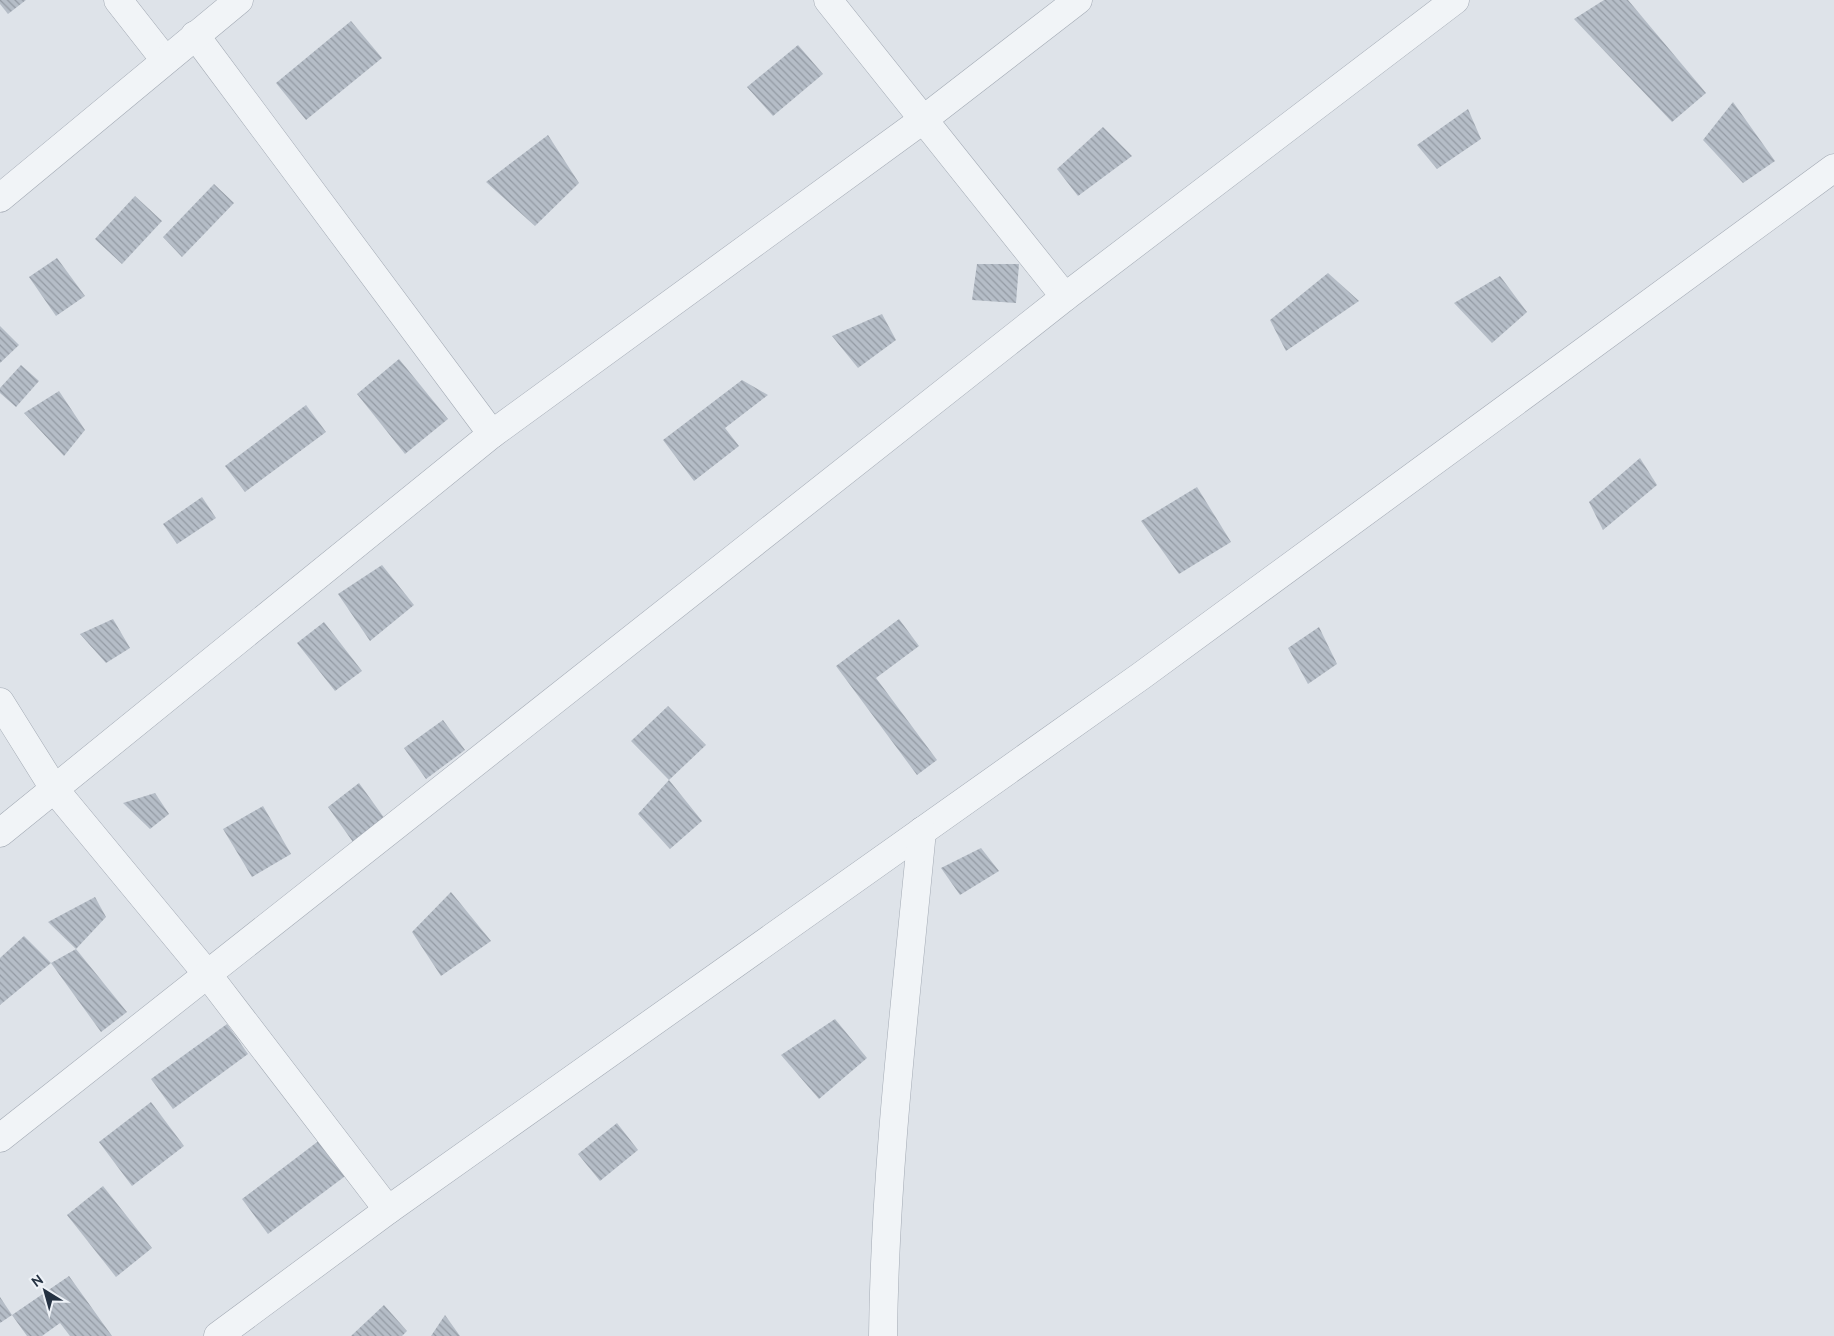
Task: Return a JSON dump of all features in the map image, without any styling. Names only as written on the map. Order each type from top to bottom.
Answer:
[{"type":"street","points":[[118,0],[165,60]]},
{"type":"street","points":[[0,198],[239,0]]},
{"type":"street","points":[[828,0],[1065,297]]},
{"type":"street","points":[[0,833],[492,434],[924,119],[1078,0]]},
{"type":"street","points":[[0,1138],[1065,297],[1455,0]]},
{"type":"street","points":[[195,36],[492,434]]},
{"type":"street","points":[[218,1336],[388,1210],[1141,676],[1834,168]]},
{"type":"street","points":[[0,702],[55,790],[208,975],[388,1210]]},
{"type":"street","points":[[883,1336],[884,1262],[893,1141],[922,831]]},
{"type":"building","points":[[0,0],[26,0],[8,14],[0,4]]},
{"type":"building","points":[[1604,0],[1628,0],[1706,93],[1672,122],[1574,19]]},
{"type":"building","points":[[351,21],[382,58],[306,120],[276,83]]},
{"type":"building","points":[[798,45],[823,74],[773,116],[747,87]]},
{"type":"building","points":[[1733,102],[1775,161],[1743,183],[1703,140]]},
{"type":"building","points":[[1468,109],[1481,139],[1437,169],[1417,145]]},
{"type":"building","points":[[1103,127],[1132,156],[1078,196],[1057,169]]},
{"type":"building","points":[[548,135],[579,183],[535,226],[486,182]]},
{"type":"building","points":[[214,184],[234,203],[182,257],[163,237]]},
{"type":"building","points":[[135,196],[162,221],[122,264],[95,239]]},
{"type":"building","points":[[57,258],[85,296],[56,316],[29,277]]},
{"type":"building","points":[[977,264],[1019,264],[1016,303],[972,300]]},
{"type":"building","points":[[1328,273],[1359,301],[1286,351],[1270,320]]},
{"type":"building","points":[[1500,276],[1527,312],[1492,343],[1454,303]]},
{"type":"building","points":[[882,314],[896,340],[858,368],[832,336]]},
{"type":"building","points":[[0,326],[19,345],[0,363]]},
{"type":"building","points":[[399,359],[448,419],[405,454],[357,394]]},
{"type":"building","points":[[21,365],[39,381],[16,407],[0,393],[0,388]]},
{"type":"building","points":[[742,380],[768,395],[725,428],[739,446],[694,481],[663,440]]},
{"type":"building","points":[[59,391],[85,430],[64,456],[24,413]]},
{"type":"building","points":[[306,405],[326,432],[245,492],[225,466]]},
{"type":"building","points":[[1640,458],[1657,485],[1603,530],[1589,502]]},
{"type":"building","points":[[1197,487],[1231,542],[1179,574],[1141,521]]},
{"type":"building","points":[[202,497],[216,518],[177,544],[163,524]]},
{"type":"building","points":[[382,565],[414,605],[370,641],[338,594]]},
{"type":"building","points":[[113,619],[130,648],[106,663],[80,634]]},
{"type":"building","points":[[899,619],[919,646],[876,678],[937,760],[917,775],[836,666]]},
{"type":"building","points":[[324,622],[362,671],[335,691],[297,643]]},
{"type":"building","points":[[1319,627],[1337,664],[1308,684],[1288,648]]},
{"type":"building","points":[[668,706],[706,745],[669,780],[631,741]]},
{"type":"building","points":[[443,720],[465,750],[426,779],[404,748]]},
{"type":"building","points":[[669,780],[702,821],[670,849],[638,814]]},
{"type":"building","points":[[359,783],[385,819],[353,842],[328,807]]},
{"type":"building","points":[[155,793],[169,814],[150,829],[123,803]]},
{"type":"building","points":[[263,806],[291,854],[252,877],[223,829]]},
{"type":"building","points":[[981,848],[999,871],[960,895],[941,868]]},
{"type":"building","points":[[451,892],[491,941],[441,976],[412,932]]},
{"type":"building","points":[[95,897],[106,917],[76,949],[48,922]]},
{"type":"building","points":[[24,936],[51,963],[0,1005],[0,958]]},
{"type":"building","points":[[76,949],[127,1012],[101,1032],[51,963]]},
{"type":"building","points":[[835,1019],[867,1058],[819,1099],[781,1055]]},
{"type":"building","points":[[227,1024],[248,1054],[173,1109],[151,1079]]},
{"type":"building","points":[[151,1102],[184,1146],[132,1186],[99,1142]]},
{"type":"building","points":[[617,1123],[638,1150],[600,1181],[578,1154]]},
{"type":"building","points":[[329,1133],[356,1168],[268,1234],[242,1199]]},
{"type":"building","points":[[103,1186],[152,1248],[116,1277],[67,1215]]},
{"type":"building","points":[[69,1276],[112,1336],[70,1336],[60,1323],[42,1336],[27,1336],[12,1315]]},
{"type":"building","points":[[0,1297],[12,1315],[0,1323]]},
{"type":"building","points":[[384,1305],[407,1331],[402,1336],[351,1336]]},
{"type":"building","points":[[445,1315],[460,1336],[431,1336]]}]
